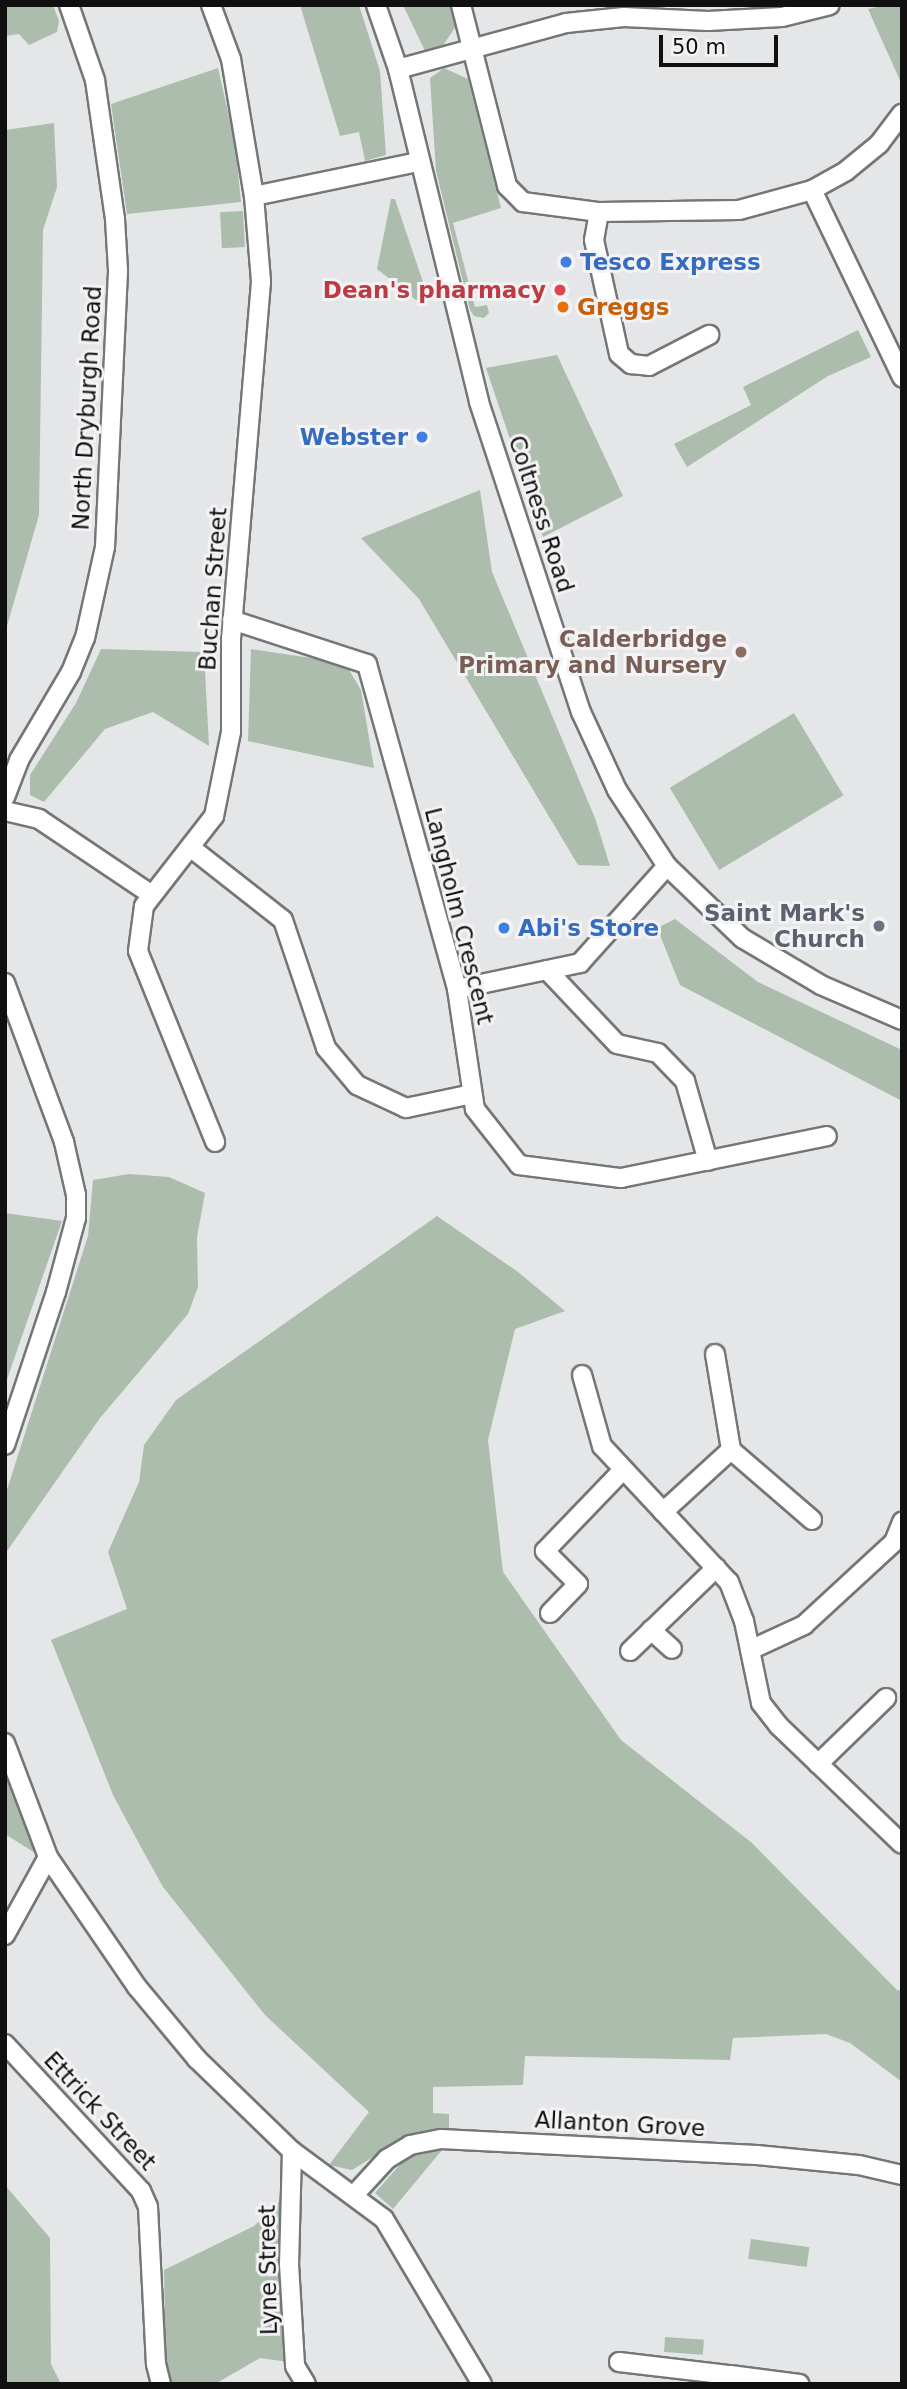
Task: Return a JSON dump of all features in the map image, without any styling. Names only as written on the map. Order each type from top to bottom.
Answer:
[{"type":"street","name":"North Dryburgh Road","points":[[5,797],[19,760],[71,672],[91,616],[104,547],[118,270],[115,219],[95,80],[69,5]]},
{"type":"street","name":"Buchan Street","points":[[211,5],[231,59],[254,196],[261,282],[232,620],[231,732],[214,816],[144,906],[138,951],[215,1142]]},
{"type":"street","name":"Coltness Road","points":[[376,5],[398,69],[418,162],[478,402],[581,712],[617,790],[667,866],[742,938],[821,985],[902,1020]]},
{"type":"street","points":[[461,5],[507,186],[523,202],[599,212],[739,210],[812,190],[879,144],[902,114]]},
{"type":"street","points":[[398,69],[566,23],[622,11],[708,21],[830,5]]},
{"type":"street","points":[[254,196],[418,162]]},
{"type":"street","points":[[812,190],[902,377]]},
{"type":"street","points":[[599,212],[594,240],[619,354],[631,364],[649,366],[709,335]]},
{"type":"street","name":"Langholm Crescent","points":[[232,620],[367,664],[457,989],[475,1110],[519,1165],[621,1178],[827,1136]]},
{"type":"street","points":[[5,811],[39,819],[152,895]]},
{"type":"street","points":[[190,847],[283,920],[326,1048],[357,1085],[407,1108],[472,1094]]},
{"type":"street","points":[[457,989],[580,963],[667,866]]},
{"type":"street","points":[[547,970],[617,1044],[658,1053],[685,1081],[708,1161]]},
{"type":"street","points":[[5,984],[64,1142],[76,1195],[76,1218],[56,1292],[5,1445]]},
{"type":"street","points":[[715,1354],[731,1450],[812,1520]]},
{"type":"street","points":[[582,1375],[601,1446],[729,1582],[750,1650],[761,1703],[818,1764],[902,1844]]},
{"type":"street","points":[[663,1511],[731,1450]]},
{"type":"street","points":[[550,1613],[578,1584],[545,1550],[624,1470]]},
{"type":"street","points":[[750,1650],[804,1625],[894,1542],[902,1522]]},
{"type":"street","points":[[630,1651],[716,1568]]},
{"type":"street","points":[[651,1630],[673,1650]]},
{"type":"street","points":[[818,1764],[886,1698]]},
{"type":"street","points":[[5,1743],[48,1857],[137,1987],[197,2059],[292,2151],[354,2194],[397,2235],[482,2384]]},
{"type":"street","points":[[5,1935],[48,1857]]},
{"type":"street","name":"Ettrick Street","points":[[5,2043],[141,2191],[148,2207],[156,2364],[161,2384]]},
{"type":"street","name":"Allanton Grove","points":[[354,2194],[387,2159],[410,2145],[441,2140],[759,2155],[859,2165],[902,2175]]},
{"type":"street","name":"Lyne Street","points":[[292,2151],[289,2264],[295,2366],[306,2384]]},
{"type":"street","points":[[619,2362],[730,2379],[799,2384]]},
{"type":"green space","points":[[5,5],[53,5],[59,21],[57,32],[29,45],[19,34],[5,36]]},
{"type":"green space","points":[[300,5],[359,5],[380,71],[386,155],[365,161],[359,132],[340,136]]},
{"type":"green space","points":[[403,5],[452,5],[456,26],[442,47],[425,51]]},
{"type":"green space","points":[[902,5],[902,85],[868,9]]},
{"type":"green space","points":[[218,68],[235,143],[241,202],[127,214],[111,104]]},
{"type":"green space","points":[[444,68],[468,79],[501,208],[453,223],[475,307],[487,305],[489,313],[484,318],[474,316],[470,310],[436,171],[430,78]]},
{"type":"green space","points":[[54,123],[57,187],[43,230],[39,515],[5,633],[5,130]]},
{"type":"green space","points":[[391,199],[395,199],[427,294],[423,300],[416,300],[377,269]]},
{"type":"green space","points":[[243,211],[245,247],[222,248],[220,212]]},
{"type":"green space","points":[[858,330],[871,357],[828,376],[687,467],[674,444],[751,405],[743,387]]},
{"type":"green space","points":[[557,355],[623,496],[543,537],[486,368]]},
{"type":"green space","points":[[480,490],[492,572],[595,818],[610,866],[578,865],[419,599],[361,538]]},
{"type":"green space","points":[[101,649],[204,652],[209,746],[153,712],[105,729],[44,802],[30,795],[30,775],[76,703]]},
{"type":"green space","points":[[251,649],[345,663],[361,690],[374,768],[248,741]]},
{"type":"green space","points":[[794,713],[843,795],[719,870],[670,788]]},
{"type":"green space","points":[[675,919],[758,982],[902,1050],[902,1101],[680,985],[657,928]]},
{"type":"green space","points":[[129,1174],[169,1177],[205,1193],[197,1237],[198,1287],[188,1314],[100,1418],[5,1554],[5,1496],[88,1236],[93,1180]]},
{"type":"green space","points":[[5,1213],[62,1221],[5,1385]]},
{"type":"green space","points":[[437,1216],[518,1272],[565,1311],[515,1329],[488,1440],[503,1572],[621,1740],[752,1843],[898,1991],[902,1988],[902,2082],[850,2043],[826,2034],[733,2038],[730,2060],[525,2056],[523,2085],[433,2087],[433,2113],[449,2114],[449,2132],[409,2135],[352,2170],[329,2165],[369,2112],[265,2015],[163,1887],[113,1795],[51,1640],[127,1609],[108,1552],[139,1482],[144,1445],[176,1400]]},
{"type":"green space","points":[[5,1761],[39,1846],[35,1853],[5,1834]]},
{"type":"green space","points":[[442,2150],[393,2209],[375,2193],[403,2161],[421,2152]]},
{"type":"green space","points":[[5,2185],[50,2238],[51,2364],[61,2384],[5,2384]]},
{"type":"green space","points":[[283,2198],[281,2317],[289,2362],[260,2358],[215,2384],[166,2384],[164,2270],[254,2226]]},
{"type":"green space","points":[[751,2239],[809,2247],[807,2267],[748,2259]]},
{"type":"green space","points":[[665,2337],[704,2340],[703,2355],[664,2352]]},
{"type":"place","name":"Tesco Express","points":[[566,262]]},
{"type":"place","name":"Dean's pharmacy","points":[[560,290]]},
{"type":"place","name":"Greggs","points":[[563,307]]},
{"type":"place","name":"Webster","points":[[422,437]]},
{"type":"place","name":"Calderbridge Primary and Nursery","points":[[741,652]]},
{"type":"place","name":"Saint Mark's Church","points":[[879,926]]},
{"type":"place","name":"Abi's Store","points":[[504,928]]}]
